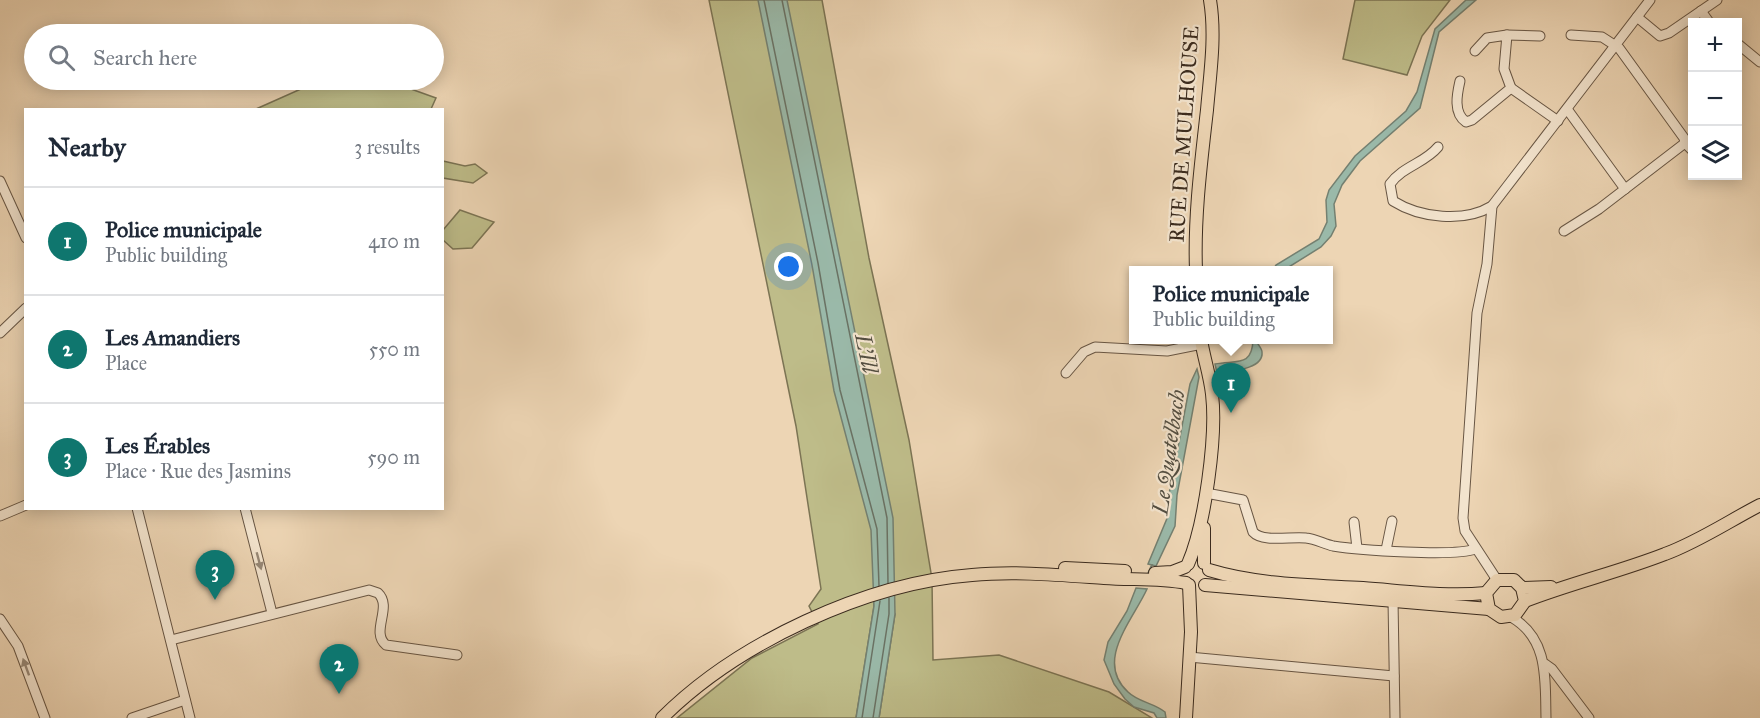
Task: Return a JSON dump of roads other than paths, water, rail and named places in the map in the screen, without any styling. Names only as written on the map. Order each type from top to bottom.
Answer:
[{"type":"main road","name":"RUE DE MULHOUSE","points":[[1196,266],[1195,233],[1213,29],[1210,0]]},
{"type":"main road","points":[[1195,585],[1183,575],[1203,510],[1213,426],[1209,377],[1201,344]]},
{"type":"main road","points":[[662,718],[691,693],[748,653],[794,628],[872,597],[929,582],[970,575],[1001,573],[1140,576],[1195,585],[1393,596],[1467,595],[1486,593],[1497,580],[1508,578],[1522,588],[1562,586],[1607,575],[1668,554],[1760,505]]},
{"type":"main road","points":[[1195,585],[1209,578],[1203,510]]},
{"type":"main road","points":[[1155,577],[1196,561],[1229,576],[1489,609],[1501,617],[1518,613],[1562,586]]},
{"type":"main road","points":[[1186,718],[1195,585]]},
{"type":"main road","points":[[1518,613],[1522,588]]},
{"type":"main road","points":[[1486,593],[1489,609]]},
{"type":"street","points":[[1438,147],[1432,155],[1397,175],[1390,184],[1393,201],[1442,216],[1469,215],[1492,206],[1650,0]]},
{"type":"street","points":[[1637,17],[1660,36],[1669,33],[1717,0]]},
{"type":"street","points":[[1701,11],[1706,18]]},
{"type":"street","points":[[1475,51],[1487,38],[1507,35],[1540,36]]},
{"type":"street","points":[[1507,35],[1504,69],[1511,88],[1557,121]]},
{"type":"street","points":[[1571,35],[1602,37],[1624,53],[1688,144]]},
{"type":"street","points":[[1742,48],[1760,62]]},
{"type":"street","points":[[1460,81],[1457,103],[1459,115],[1466,122],[1472,120],[1511,88]]},
{"type":"street","points":[[1567,109],[1625,189]]},
{"type":"street","points":[[1564,231],[1688,147]]},
{"type":"street","points":[[1,184],[24,234]]},
{"type":"street","points":[[1492,206],[1487,264],[1478,313],[1463,518],[1466,531],[1475,549],[1497,580]]},
{"type":"street","points":[[0,333],[24,310]]},
{"type":"street","points":[[1066,372],[1084,352],[1095,346],[1167,351],[1193,344]]},
{"type":"street","points":[[1206,492],[1244,500],[1256,535],[1308,538],[1332,546],[1386,550],[1459,553],[1475,549]]},
{"type":"street","points":[[0,516],[24,506]]},
{"type":"street","points":[[138,510],[190,718]]},
{"type":"street","points":[[246,510],[272,613]]},
{"type":"street","points":[[1386,550],[1392,520]]},
{"type":"street","points":[[1354,522],[1357,548]]},
{"type":"street","points":[[171,640],[369,590],[378,593],[384,601],[380,634],[386,645],[458,655]]},
{"type":"street","points":[[1393,596],[1395,718]]},
{"type":"street","points":[[1518,613],[1545,664],[1546,718]]},
{"type":"street","points":[[0,619],[18,646],[45,718]]},
{"type":"street","points":[[1189,657],[1394,676]]},
{"type":"street","points":[[1545,664],[1552,669],[1589,718]]},
{"type":"street","points":[[132,718],[185,700]]},
{"type":"water","name":"L'Ill","points":[[758,0],[787,0],[893,518],[895,614],[879,718],[856,718],[874,606],[871,530],[834,391],[812,265]]},
{"type":"water","points":[[1466,0],[1476,0],[1439,32],[1420,108],[1360,161],[1342,185],[1334,204],[1336,226],[1331,236],[1321,247],[1290,266],[1275,266],[1319,239],[1327,222],[1326,200],[1329,190],[1355,156],[1406,111],[1417,92],[1435,29]]},
{"type":"water","points":[[1253,344],[1258,344],[1262,350],[1258,363],[1237,370],[1217,373],[1215,364],[1242,361],[1250,355]]},
{"type":"water","points":[[1197,369],[1199,377],[1177,495],[1175,526],[1156,566],[1148,564],[1168,516],[1169,494],[1190,384]]},
{"type":"water","points":[[1136,588],[1147,589],[1126,627],[1115,654],[1118,680],[1136,698],[1165,712],[1166,718],[1157,718],[1154,713],[1134,707],[1125,699],[1114,684],[1104,660],[1108,642],[1127,611]]},
{"type":"waterway","name":"Le Quatelbach","points":[[1147,576],[1152,565]]},
{"type":"place","name":"Police municipale","points":[[1231,413]]},
{"type":"place","name":"Les Érables","points":[[215,600]]},
{"type":"place","name":"Les Amandiers","points":[[339,694]]}]
